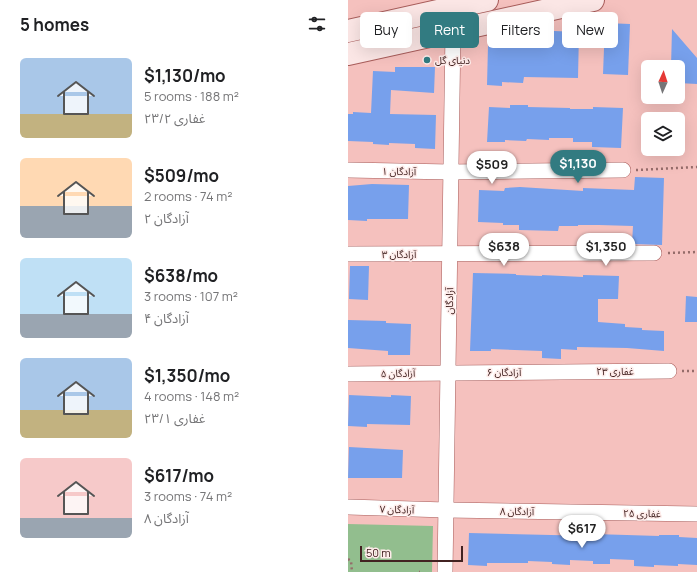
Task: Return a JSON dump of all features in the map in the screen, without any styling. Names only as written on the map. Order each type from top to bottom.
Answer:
[{"type":"main road","points":[[348,31],[487,0]]},
{"type":"main road","points":[[479,24],[593,0]]},
{"type":"main road","points":[[348,54],[420,38]]},
{"type":"street","name":"آزادگان","points":[[445,572],[453,48]]},
{"type":"street","name":"آزادگان ۱","points":[[348,170],[451,172],[623,170]]},
{"type":"street","name":"آزادگان ۳","points":[[348,254],[654,253]]},
{"type":"street","name":"غفاری ۲۳","points":[[561,372],[669,371]]},
{"type":"street","name":"آزادگان ۶","points":[[448,373],[561,372]]},
{"type":"street","name":"آزادگان ۵","points":[[348,374],[448,373]]},
{"type":"street","name":"آزادگان ۷","points":[[348,507],[446,510]]},
{"type":"street","name":"آزادگان ۸","points":[[446,510],[587,511]]},
{"type":"street","name":"غفاری ۲۵","points":[[587,511],[697,514]]},
{"type":"path","points":[[623,170],[697,167]]},
{"type":"path","points":[[654,253],[697,252]]},
{"type":"path","points":[[348,559],[350,561],[352,572]]},
{"type":"green space","points":[[348,524],[433,526],[432,572],[348,572]]},
{"type":"building","points":[[618,24],[630,24],[628,75],[603,74],[604,48],[618,48]]},
{"type":"building","points":[[672,29],[697,58],[697,84],[685,83],[685,60],[671,60]]},
{"type":"building","points":[[554,31],[562,31],[562,48],[579,48],[578,78],[524,77],[523,83],[502,82],[502,86],[487,85],[488,48],[554,48]]},
{"type":"building","points":[[395,67],[435,67],[434,93],[391,90],[390,114],[436,115],[435,149],[415,148],[415,144],[389,143],[389,145],[373,144],[373,142],[348,141],[348,114],[353,114],[353,112],[371,113],[373,71],[395,72]]},
{"type":"building","points":[[510,105],[570,109],[593,109],[593,107],[623,108],[621,148],[592,147],[592,142],[573,142],[573,138],[487,142],[489,107],[510,108]]},
{"type":"building","points":[[635,177],[664,178],[662,245],[632,244],[633,226],[578,225],[559,226],[558,231],[519,230],[519,225],[478,222],[479,190],[504,191],[505,188],[520,187],[583,191],[583,188],[634,190]]},
{"type":"building","points":[[372,184],[409,185],[408,219],[367,219],[367,221],[348,220],[348,186]]},
{"type":"building","points":[[350,266],[369,266],[368,300],[349,299]]},
{"type":"building","points":[[473,273],[583,277],[583,275],[619,276],[618,299],[598,299],[598,322],[625,324],[625,327],[642,328],[642,330],[664,331],[664,351],[627,348],[577,347],[577,350],[561,349],[561,359],[542,358],[542,351],[491,349],[491,351],[470,351]]},
{"type":"building","points":[[686,296],[697,297],[697,322],[685,322]]},
{"type":"building","points":[[348,320],[386,321],[386,323],[411,324],[410,355],[388,355],[388,351],[348,348]]},
{"type":"building","points":[[349,395],[391,397],[391,395],[411,396],[410,425],[367,424],[367,427],[348,426]]},
{"type":"building","points":[[349,447],[403,450],[402,478],[348,478]]},
{"type":"building","points":[[469,533],[594,536],[594,534],[659,536],[679,535],[679,537],[697,538],[697,565],[654,565],[654,567],[634,566],[634,560],[610,559],[610,564],[593,564],[593,561],[570,560],[570,565],[552,564],[552,562],[528,561],[528,563],[487,563],[487,566],[468,565]]},
{"type":"place","name":"دنیای گل","points":[[427,60]]}]
